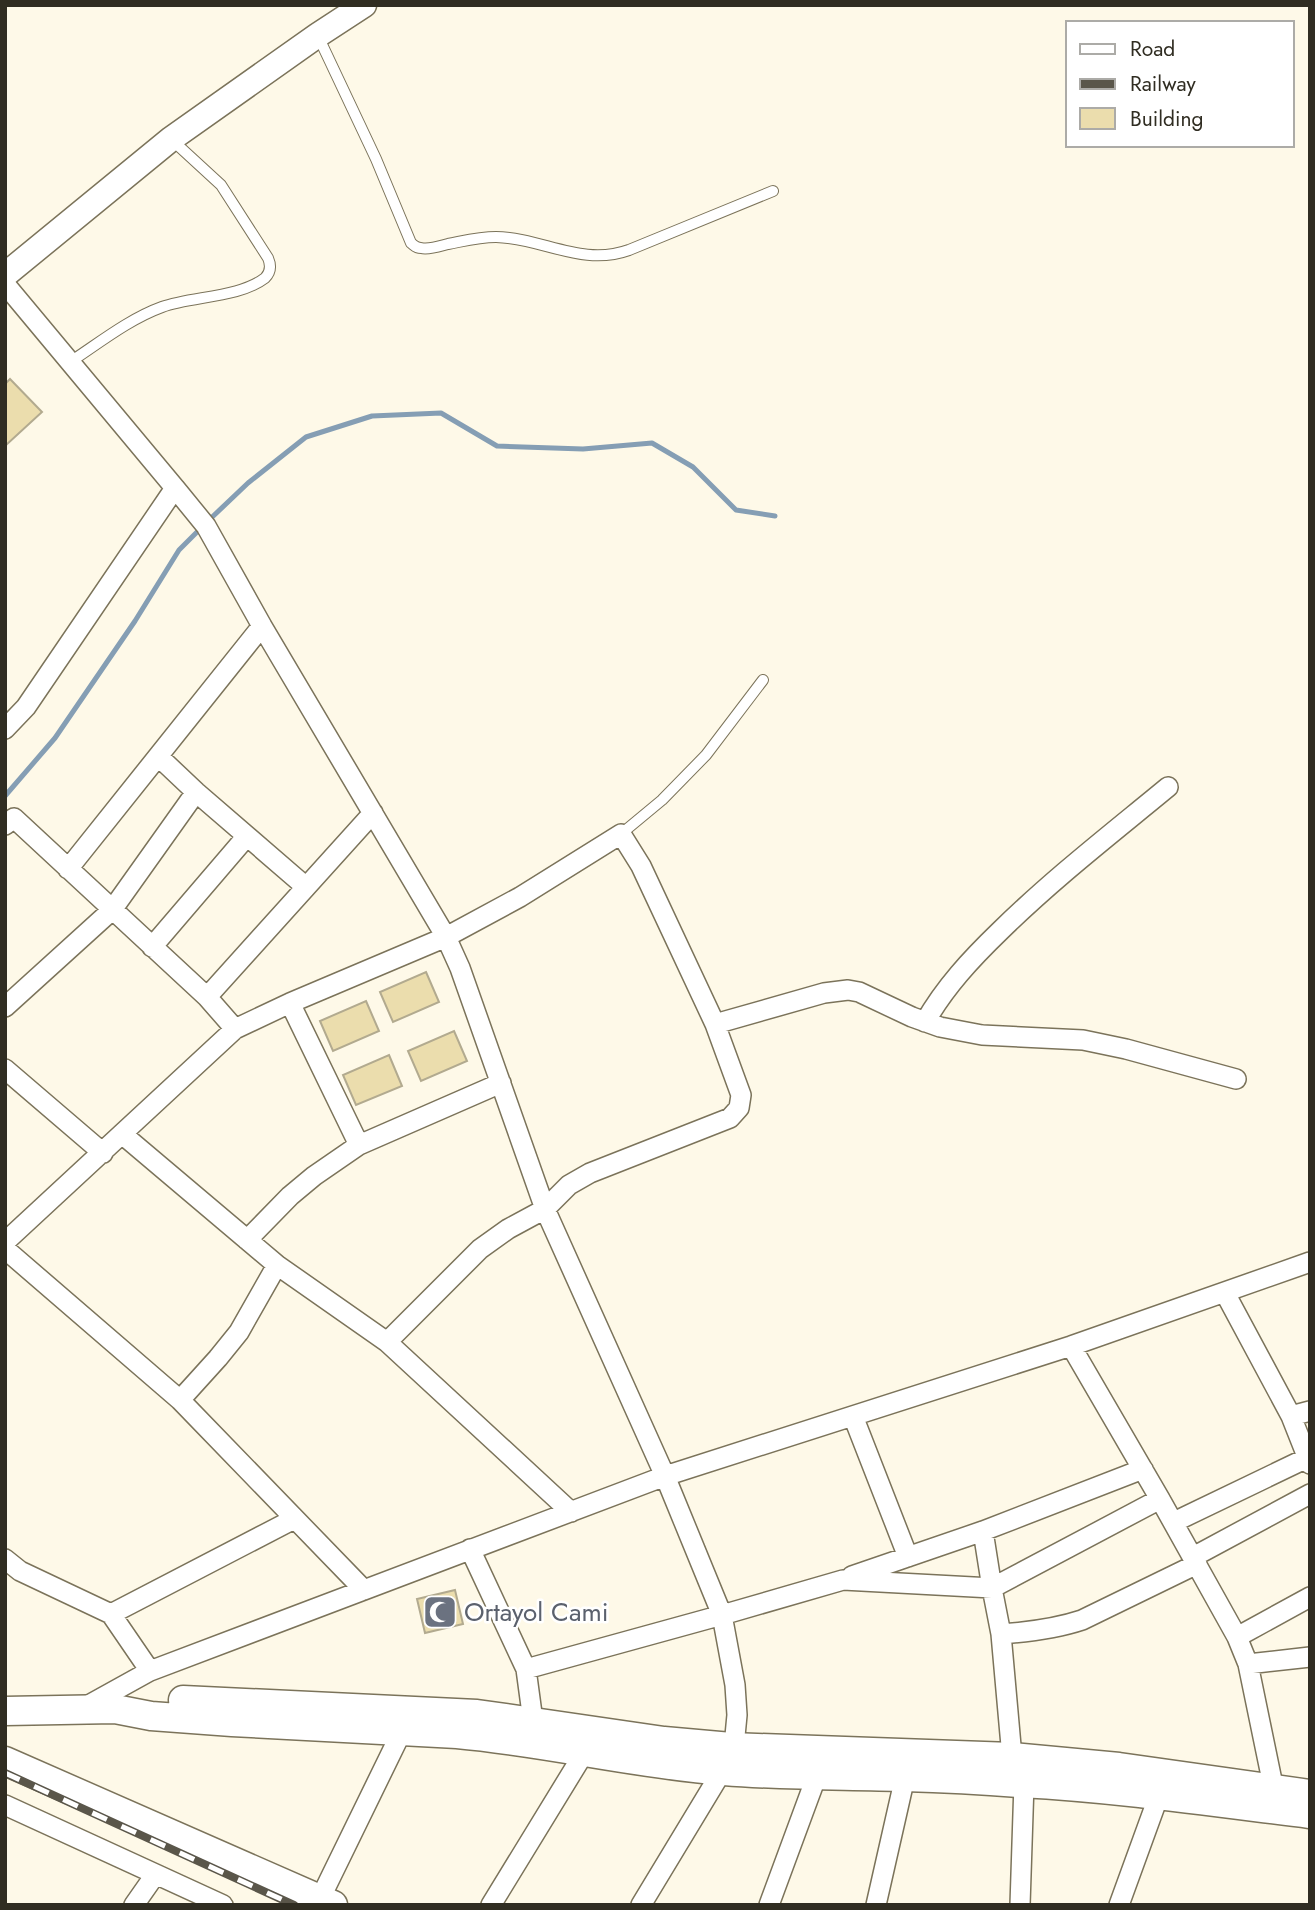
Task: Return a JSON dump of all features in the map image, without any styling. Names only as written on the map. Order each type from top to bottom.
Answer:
[{"type":"main road","points":[[115,1709],[150,1698],[443,1712],[533,1721],[664,1741],[727,1759],[817,1776],[1024,1783],[1159,1795],[1276,1800],[1310,1794]]},
{"type":"main road","points":[[5,1711],[115,1709],[151,1716],[232,1722],[494,1737],[584,1753],[727,1759],[1012,1757],[1119,1767],[1276,1800],[1310,1814]]},
{"type":"main road","points":[[5,1761],[327,1902]]},
{"type":"street","points":[[5,275],[171,139],[364,5]]},
{"type":"street","points":[[5,284],[206,526],[446,937],[460,968],[545,1209],[665,1476],[722,1615],[735,1685],[735,1736],[727,1759],[641,1905]]},
{"type":"street","points":[[5,729],[26,707],[175,488]]},
{"type":"street","points":[[68,869],[262,626]]},
{"type":"street","points":[[159,757],[306,887]]},
{"type":"street","points":[[925,1022],[966,965],[1038,894],[1168,787]]},
{"type":"street","points":[[5,1007],[111,909],[196,792]]},
{"type":"street","points":[[207,997],[373,813]]},
{"type":"street","points":[[5,825],[14,818],[207,997],[235,1029]]},
{"type":"street","points":[[5,1242],[235,1029],[446,937],[520,897],[621,834],[641,866],[715,1024],[741,1096],[739,1108],[735,1114],[724,1120],[579,1178],[559,1193],[545,1209],[508,1229],[480,1249],[387,1342]]},
{"type":"street","points":[[152,947],[247,836]]},
{"type":"street","points":[[715,1024],[824,993],[848,990],[859,992],[925,1022],[961,1032],[1061,1037],[1106,1044],[1236,1079]]},
{"type":"street","points":[[290,1003],[359,1146]]},
{"type":"street","points":[[5,1069],[103,1153]]},
{"type":"street","points":[[247,1240],[267,1217],[298,1189],[359,1146],[501,1083]]},
{"type":"street","points":[[122,1135],[276,1265],[387,1342],[571,1511]]},
{"type":"street","points":[[5,1249],[180,1400],[364,1590]]},
{"type":"street","points":[[80,1709],[150,1671],[665,1476],[1071,1346],[1310,1262]]},
{"type":"street","points":[[180,1400],[239,1332],[276,1265]]},
{"type":"street","points":[[1174,1522],[1309,1461],[1301,1414],[1225,1293]]},
{"type":"street","points":[[1071,1346],[1174,1522],[1237,1637],[1248,1664],[1276,1800]]},
{"type":"street","points":[[853,1416],[908,1557]]},
{"type":"street","points":[[526,1669],[843,1580],[983,1531],[1143,1469]]},
{"type":"street","points":[[1002,1634],[1062,1627],[1082,1620],[1195,1561],[1310,1494]]},
{"type":"street","points":[[843,1580],[992,1588],[1160,1499]]},
{"type":"street","points":[[111,1614],[294,1519]]},
{"type":"street","points":[[983,1531],[1002,1634],[1012,1757],[1024,1783],[1020,1905]]},
{"type":"street","points":[[470,1549],[526,1669],[533,1721]]},
{"type":"street","points":[[5,1559],[20,1571],[111,1614],[150,1671]]},
{"type":"street","points":[[1237,1637],[1310,1597]]},
{"type":"street","points":[[1248,1664],[1310,1657]]},
{"type":"street","points":[[327,1902],[402,1731]]},
{"type":"street","points":[[491,1905],[584,1753]]},
{"type":"street","points":[[769,1905],[817,1776]]},
{"type":"street","points":[[876,1905],[905,1777]]},
{"type":"street","points":[[1119,1905],[1159,1795]]},
{"type":"street","points":[[5,1805],[223,1905]]},
{"type":"street","points":[[134,1905],[155,1875]]},
{"type":"lane","points":[[318,35],[376,159],[411,243],[418,248],[499,237],[533,242],[585,256],[607,256],[629,250],[773,191]]},
{"type":"lane","points":[[70,362],[145,314],[175,302],[241,289],[268,273],[268,258],[221,185],[171,139]]},
{"type":"lane","points":[[621,834],[662,800],[706,755],[763,680]]},
{"type":"building","points":[[10,379],[42,412],[5,446],[5,384]]},
{"type":"building","points":[[426,972],[439,1002],[393,1022],[380,992]]},
{"type":"building","points":[[366,1001],[379,1031],[333,1051],[320,1021]]},
{"type":"building","points":[[454,1031],[467,1061],[421,1081],[408,1051]]},
{"type":"building","points":[[389,1055],[402,1086],[356,1105],[343,1075]]},
{"type":"building","name":"Ortayol Cami","points":[[455,1590],[463,1624],[425,1633],[417,1599]]},
{"type":"waterway","points":[[208,521],[248,483],[306,437],[372,416],[441,413],[497,446],[583,449],[652,443],[693,467],[736,510],[775,516]]},
{"type":"waterway","points":[[5,796],[55,738],[135,621],[179,550],[201,528]]},
{"type":"railway","points":[[5,1773],[294,1905]]},
{"type":"place","name":"Ortayol Cami","points":[[440,1612]]}]
